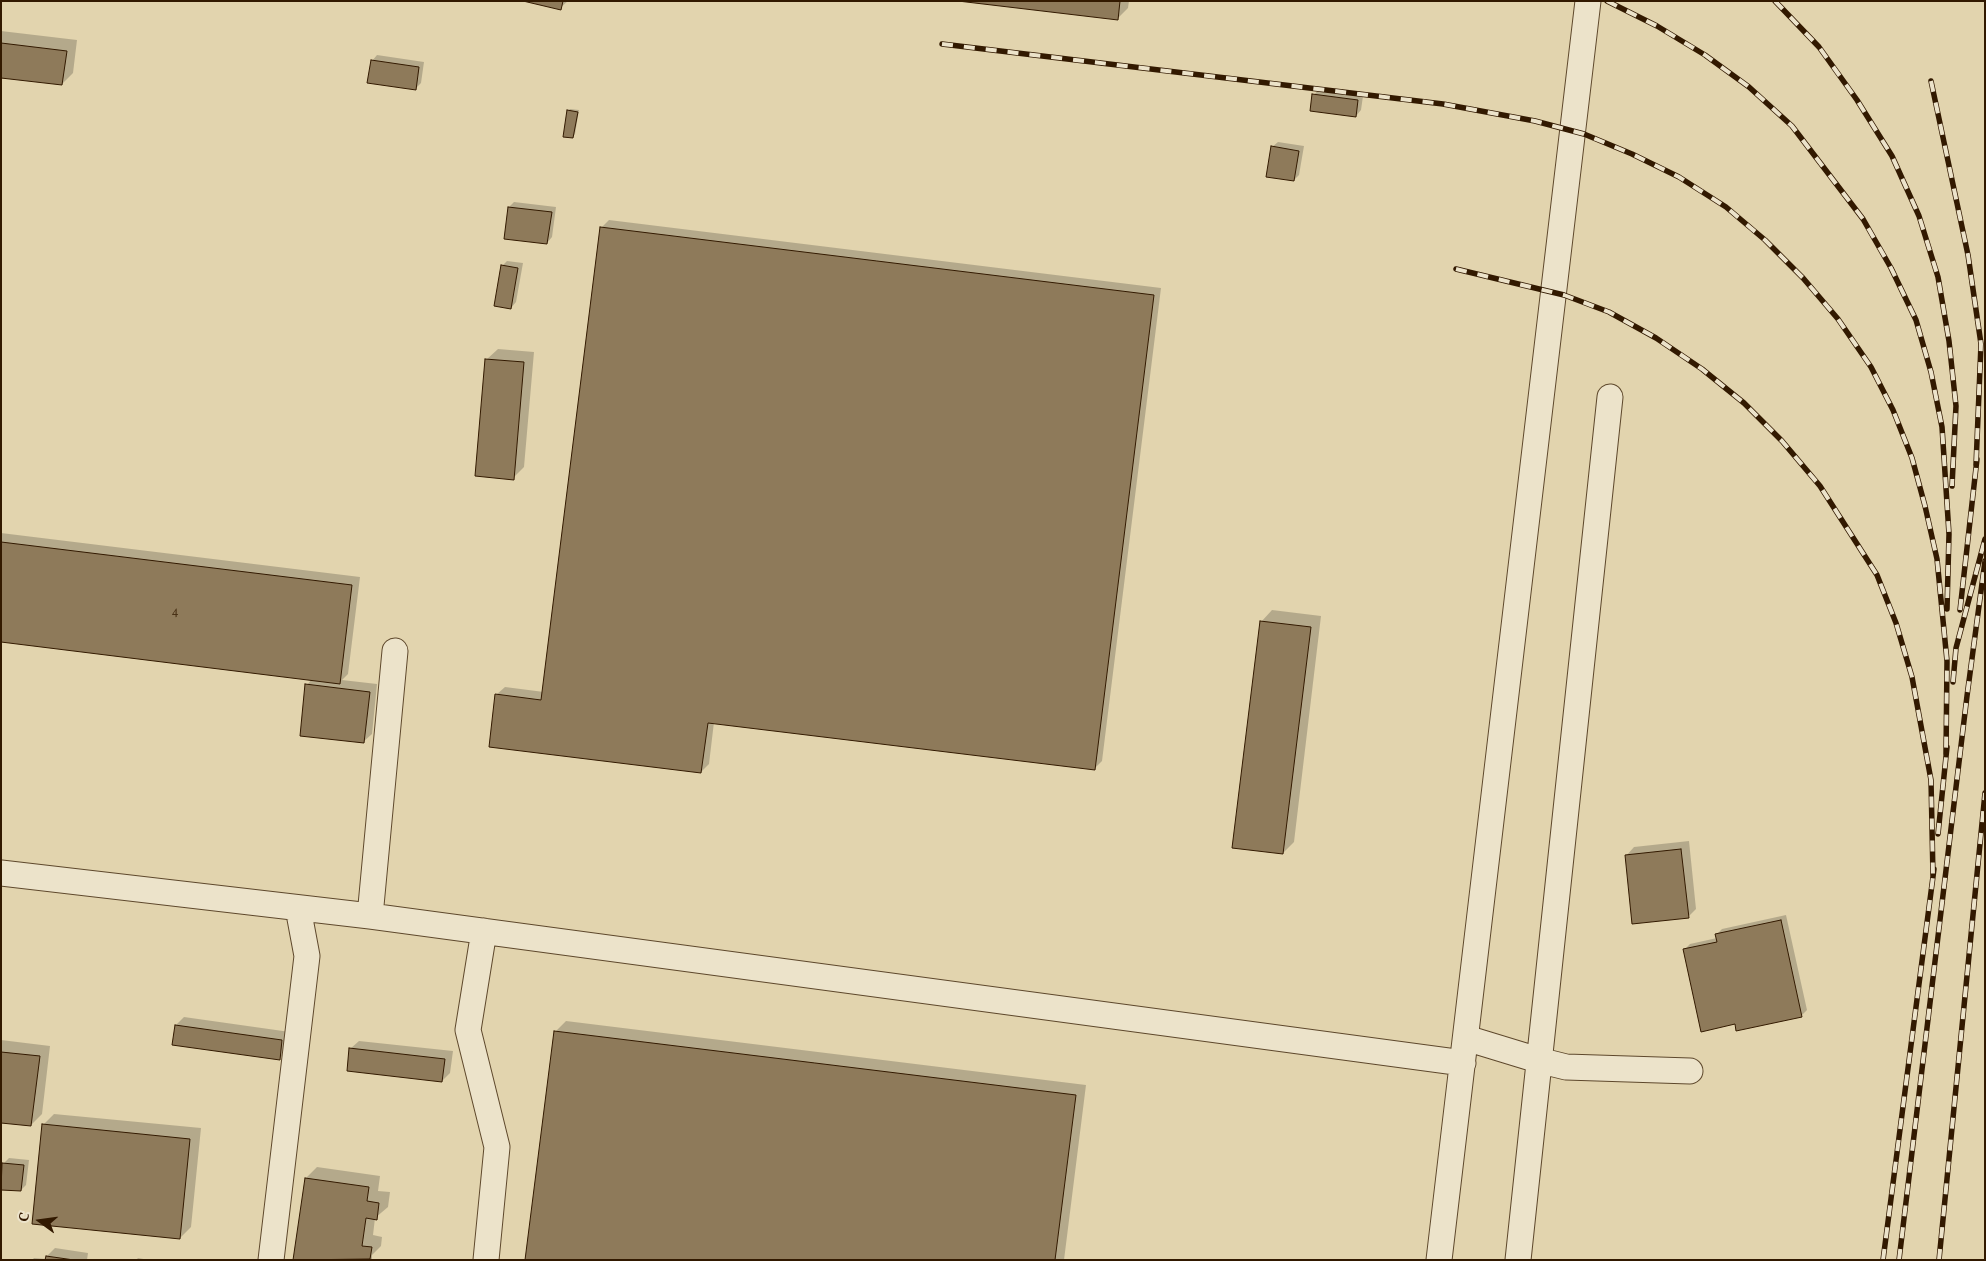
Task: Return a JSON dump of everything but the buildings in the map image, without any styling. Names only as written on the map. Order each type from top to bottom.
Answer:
[{"type":"street","points":[[1439,1260],[1588,1]]},
{"type":"street","points":[[1518,1260],[1610,397]]},
{"type":"street","points":[[370,916],[395,651]]},
{"type":"street","points":[[1,874],[370,916],[1463,1063]]},
{"type":"street","points":[[271,1260],[308,956],[298,908]]},
{"type":"street","points":[[484,932],[468,1030],[497,1147],[486,1260]]},
{"type":"street","points":[[1466,1038],[1566,1067],[1690,1071]]},
{"type":"railway","points":[[1607,1],[1657,26],[1705,55],[1749,87],[1792,126],[1863,219],[1891,268],[1916,320],[1931,372],[1942,427],[1949,534],[1947,609]]},
{"type":"railway","points":[[1775,1],[1819,47],[1857,100],[1892,156],[1919,216],[1938,277],[1949,341],[1956,406],[1952,486]]},
{"type":"railway","points":[[942,44],[1443,104],[1535,121],[1584,134],[1632,154],[1679,177],[1726,207],[1765,240],[1803,278],[1838,319],[1871,367],[1893,410],[1912,458],[1937,559],[1947,661],[1946,754]]},
{"type":"railway","points":[[1931,81],[1968,255],[1981,344],[1976,465]]},
{"type":"railway","points":[[1456,269],[1564,295],[1609,312],[1656,338],[1702,369],[1744,403],[1782,441],[1820,486],[1877,575],[1896,623],[1912,677],[1931,780],[1933,876]]},
{"type":"railway","points":[[1960,610],[1977,459]]},
{"type":"railway","points":[[1953,682],[1956,648],[1985,539]]},
{"type":"railway","points":[[1899,1260],[1985,561]]},
{"type":"railway","points":[[1938,834],[1947,747]]},
{"type":"railway","points":[[1939,1260],[1985,793]]},
{"type":"railway","points":[[1883,1260],[1934,869]]}]
